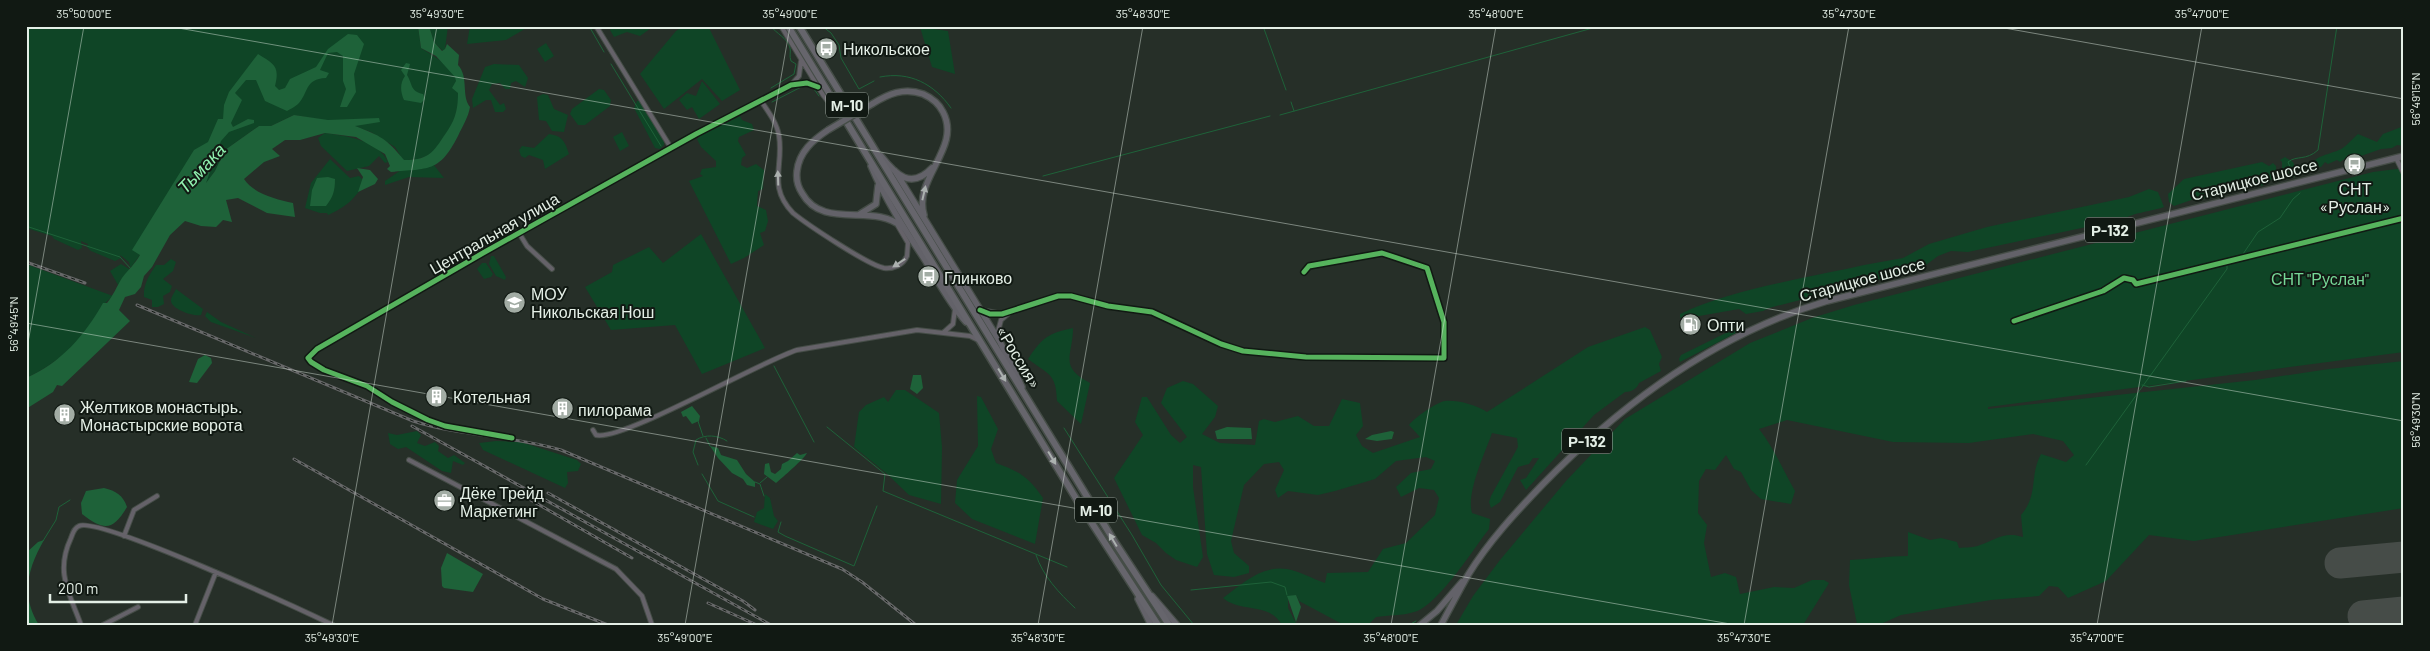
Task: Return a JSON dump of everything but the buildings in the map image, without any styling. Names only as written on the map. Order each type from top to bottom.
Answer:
[{"type":"highway","name":"«Россия»","points":[[788,26],[1132,586],[1158,625]]},
{"type":"highway","name":"«Россия»","points":[[799,26],[952,277],[1169,625]]},
{"type":"main road","points":[[907,232],[896,222],[878,216],[836,214],[822,211],[807,200],[799,188],[797,172],[802,154],[811,142],[892,93],[905,91],[919,93],[935,101],[944,115],[948,132],[944,148],[923,196],[922,211],[926,223]]},
{"type":"main road","points":[[872,146],[895,172],[997,337],[1013,365],[1028,398]]},
{"type":"main road","points":[[865,152],[878,184],[907,232],[955,309],[977,333]]},
{"type":"main road","name":"Старицкое шоссе","points":[[1441,625],[1468,574],[1499,533],[1529,500],[1608,422],[1675,372],[1773,321],[1805,308],[1846,296],[2404,156]]},
{"type":"main road","points":[[895,172],[903,177],[914,180],[924,176],[935,165]]},
{"type":"main road","points":[[860,214],[876,204],[879,194],[878,184]]},
{"type":"main road","points":[[938,243],[952,277]]},
{"type":"main road","points":[[1420,625],[1437,611],[1468,574]]},
{"type":"main road","points":[[1140,581],[1177,625]]},
{"type":"main road","points":[[1132,586],[1151,625]]},
{"type":"street","points":[[596,26],[671,148]]},
{"type":"street","points":[[781,26],[818,87],[850,127]]},
{"type":"street","points":[[791,85],[801,72],[801,59]]},
{"type":"street","points":[[791,85],[807,83],[818,87]]},
{"type":"street","name":"Центральная улица","points":[[512,438],[445,426],[428,420],[392,402],[367,386],[324,370],[308,358],[317,349],[519,233],[696,134],[791,85]]},
{"type":"street","points":[[761,101],[778,132],[780,144],[777,183],[781,196],[793,213],[867,261],[886,268],[898,266],[906,259],[908,252],[908,243],[896,222]]},
{"type":"street","points":[[2396,158],[2404,174]]},
{"type":"street","points":[[2014,321],[2102,291],[2124,278],[2133,280],[2136,284],[2404,218]]},
{"type":"street","points":[[519,233],[527,246],[552,269]]},
{"type":"street","points":[[980,310],[994,314],[1010,313],[1058,296],[1072,296],[1108,306],[1152,312],[1221,344],[1243,351],[1306,357],[1444,358],[1444,322],[1428,268],[1382,253],[1309,266],[1304,272]]},
{"type":"street","points":[[941,333],[949,330],[953,324],[955,309]]},
{"type":"street","points":[[997,337],[1001,320],[1010,313]]},
{"type":"street","points":[[593,430],[596,435],[605,436],[628,428],[732,381],[779,355],[797,350],[917,330],[970,336],[982,343]]},
{"type":"street","points":[[409,460],[587,552],[626,577],[642,596],[652,625]]},
{"type":"street","points":[[124,536],[134,510],[156,496]]},
{"type":"street","points":[[81,625],[63,571],[64,558],[73,532],[80,525],[91,524],[216,572],[333,625]]},
{"type":"street","points":[[195,625],[216,572]]},
{"type":"street","points":[[103,625],[138,606]]},
{"type":"green space","points":[[26,26],[418,26],[421,48],[445,64],[453,73],[456,78],[459,97],[455,118],[440,146],[419,159],[403,160],[395,147],[371,132],[348,124],[294,115],[271,126],[259,126],[225,150],[215,171],[205,185],[130,268],[129,262],[120,255],[121,258],[115,261],[91,251],[87,247],[88,244],[81,241],[82,248],[78,250],[54,239],[52,236],[26,228]]},
{"type":"green space","points":[[429,26],[448,26],[445,49],[443,51],[434,42]]},
{"type":"green space","points":[[470,26],[530,26],[506,40],[467,44]]},
{"type":"green space","points":[[614,26],[654,26],[640,36],[627,32],[614,37],[610,30]]},
{"type":"green space","points":[[684,26],[708,26],[740,90],[722,101],[702,79],[664,109],[640,74],[676,31]]},
{"type":"green space","points":[[920,27],[948,31],[955,74],[932,67]]},
{"type":"green space","points":[[546,43],[554,56],[545,62],[537,49]]},
{"type":"green space","points":[[494,64],[519,65],[528,78],[525,87],[516,81],[511,83],[510,89],[505,89],[500,83],[492,84],[489,90],[500,105],[504,103],[506,109],[503,112],[495,112],[491,100],[486,100],[473,108],[472,99],[485,67]]},
{"type":"green space","points":[[702,81],[720,104],[699,119],[692,107],[687,110],[679,100],[687,93],[696,96]]},
{"type":"green space","points":[[599,89],[604,90],[611,100],[610,106],[585,125],[578,125],[570,114],[572,109]]},
{"type":"green space","points":[[543,94],[548,95],[554,109],[568,115],[564,132],[552,131],[546,121],[539,120],[537,97]]},
{"type":"green space","points":[[637,101],[640,101],[664,141],[664,145],[660,149],[655,148],[634,108]]},
{"type":"green space","points":[[740,116],[742,120],[752,124],[754,130],[739,137],[738,141],[746,155],[742,158],[741,165],[747,168],[756,164],[764,170],[763,189],[758,191],[757,206],[766,210],[768,221],[765,231],[760,233],[764,245],[731,264],[689,181],[703,176],[700,174],[702,169],[716,167],[716,161],[701,147],[697,139],[702,134]]},
{"type":"green space","points":[[2404,126],[2404,146],[2397,145],[2392,148],[2381,149],[2361,156],[2346,158],[2340,162],[2337,160],[2328,164],[2325,162],[2321,167],[2311,165],[2319,157],[2342,149],[2358,134],[2377,142],[2383,134]]},
{"type":"green space","points":[[622,132],[629,146],[620,151],[613,137]]},
{"type":"green space","points":[[325,133],[361,140],[377,149],[388,162],[385,163],[379,156],[369,166],[347,171],[321,146],[318,138]]},
{"type":"green space","points":[[549,134],[563,140],[569,154],[545,169],[543,160],[529,155],[525,158],[521,156],[519,150],[522,146],[534,148]]},
{"type":"green space","points":[[2285,157],[2293,162],[2295,167],[2288,176],[2279,174],[2282,171],[2282,162],[2280,160]]},
{"type":"green space","points":[[330,159],[350,178],[359,176],[365,182],[350,202],[328,215],[327,213],[320,213],[305,208],[311,183]]},
{"type":"green space","points":[[2262,162],[2269,166],[2273,163],[2276,166],[2277,179],[2270,180],[2262,186],[2253,181],[2236,191],[2202,199],[2197,198],[2174,206],[2169,202],[2168,194],[2184,179]]},
{"type":"green space","points":[[434,165],[444,178],[409,177],[385,185],[385,181],[404,168]]},
{"type":"green space","name":"СНТ \"Руслан\"","points":[[2404,168],[2404,352],[1988,407],[1988,409],[2255,380],[2329,369],[2404,361],[2404,508],[2194,541],[2149,535],[2106,581],[2068,598],[2058,587],[2049,586],[2039,596],[1991,600],[1901,615],[1883,623],[1857,624],[1849,585],[1850,560],[1908,556],[1908,532],[1930,540],[1941,538],[1957,542],[1959,548],[1978,546],[2006,535],[2023,537],[2021,515],[2030,500],[2035,470],[2041,454],[2066,462],[2074,455],[2063,441],[2033,434],[1969,443],[1893,442],[1787,420],[1759,429],[1774,451],[1795,491],[1791,504],[1761,499],[1751,490],[1741,472],[1734,469],[1726,455],[1715,470],[1706,469],[1699,481],[1698,513],[1707,525],[1704,543],[1711,577],[1725,573],[1736,577],[1740,594],[1774,587],[1794,588],[1812,580],[1824,580],[1829,583],[1803,625],[1456,625],[1473,596],[1500,560],[1566,481],[1625,419],[1750,343],[1812,318],[1854,305],[2373,172]]},
{"type":"green space","points":[[2149,189],[2158,192],[2164,207],[2132,215],[2124,219],[1968,252],[1951,251],[1938,256],[1922,268],[1763,311],[1746,314],[1739,309],[1682,319],[1680,317],[1680,314],[1700,305],[1746,291],[1903,258],[1929,244],[1987,227],[2129,197]]},
{"type":"green space","points":[[701,234],[765,348],[702,374],[675,325],[611,330],[585,287],[612,272],[613,265],[649,247],[663,263]]},
{"type":"green space","points":[[491,256],[494,256],[506,277],[505,280],[496,276],[489,264]]},
{"type":"green space","points":[[171,259],[176,262],[173,271],[163,279],[172,286],[170,292],[163,296],[164,304],[152,307],[152,300],[144,297],[144,288],[147,280],[156,265],[164,265]]},
{"type":"green space","points":[[482,263],[486,263],[493,274],[491,277],[484,279],[477,269]]},
{"type":"green space","points":[[26,264],[113,296],[102,307],[83,335],[69,350],[52,363],[26,378]]},
{"type":"green space","points":[[121,264],[130,269],[118,285],[110,271]]},
{"type":"green space","points":[[176,289],[203,309],[201,315],[188,314],[174,306],[171,300]]},
{"type":"green space","points":[[207,312],[221,322],[256,338],[211,322],[205,316]]},
{"type":"green space","points":[[1645,327],[1650,330],[1662,357],[1659,364],[1661,371],[1639,383],[1634,390],[1625,392],[1594,415],[1526,490],[1520,480],[1526,478],[1539,458],[1533,458],[1529,464],[1518,467],[1500,502],[1491,508],[1489,502],[1491,496],[1518,447],[1517,438],[1492,433],[1477,473],[1471,505],[1472,513],[1490,519],[1489,529],[1444,589],[1423,608],[1414,612],[1376,617],[1368,625],[1344,625],[1299,601],[1296,595],[1288,598],[1288,608],[1297,625],[1282,625],[1270,613],[1230,603],[1223,598],[1252,577],[1269,570],[1292,570],[1325,583],[1327,573],[1368,572],[1383,549],[1406,543],[1435,515],[1439,498],[1434,490],[1419,488],[1401,497],[1396,487],[1411,473],[1431,469],[1435,461],[1426,457],[1396,461],[1375,479],[1318,495],[1288,491],[1278,498],[1275,490],[1284,470],[1279,462],[1264,464],[1244,485],[1231,541],[1234,553],[1249,566],[1249,573],[1234,577],[1214,575],[1207,554],[1201,467],[1193,465],[1193,487],[1203,557],[1197,567],[1176,560],[1156,543],[1142,535],[1114,478],[1143,435],[1135,422],[1142,397],[1147,397],[1171,435],[1180,443],[1187,437],[1161,403],[1167,388],[1183,381],[1193,384],[1218,406],[1215,417],[1202,434],[1220,443],[1255,445],[1259,421],[1264,419],[1275,422],[1298,416],[1314,426],[1329,426],[1342,399],[1360,403],[1363,426],[1356,435],[1362,446],[1373,453],[1420,437],[1409,425],[1437,404],[1445,401],[1456,401],[1472,405],[1487,412],[1588,347]]},
{"type":"green space","points":[[1738,327],[1741,329],[1736,333],[1680,362],[1681,355]]},
{"type":"green space","points":[[1073,328],[1070,353],[1071,366],[1080,377],[1090,383],[1081,424],[1057,401],[1055,385],[1050,376],[1028,359],[1037,346],[1051,334]]},
{"type":"green space","points":[[896,390],[905,390],[939,413],[942,447],[941,504],[909,495],[854,447],[859,412],[866,405],[884,397],[888,402]]},
{"type":"green space","points":[[977,396],[981,397],[998,429],[991,449],[996,463],[1023,476],[1043,498],[1035,544],[972,519],[955,503],[957,480],[978,446]]},
{"type":"green space","points":[[417,431],[421,435],[417,443],[425,446],[435,442],[439,446],[438,451],[448,458],[454,455],[465,463],[463,465],[453,461],[451,473],[442,471],[406,447],[398,449],[390,444],[388,433],[397,435]]},
{"type":"green space","points":[[496,441],[521,442],[577,460],[581,464],[578,471],[567,472],[568,483],[565,488],[483,450],[479,443]]},
{"type":"green space","points":[[765,494],[770,498],[774,516],[778,521],[773,529],[754,522],[757,512],[764,508]]},
{"type":"water","name":"Тьмака","points":[[418,26],[429,26],[434,42],[442,51],[447,44],[459,55],[458,65],[463,75],[467,103],[470,107],[458,136],[445,157],[438,163],[424,169],[391,172],[387,169],[390,166],[385,154],[356,137],[325,133],[300,140],[285,140],[272,149],[280,156],[264,162],[244,179],[253,189],[259,192],[293,203],[295,217],[267,213],[238,198],[226,200],[232,222],[223,220],[216,227],[201,226],[185,221],[170,235],[152,267],[144,276],[141,287],[135,294],[125,297],[119,310],[130,321],[62,386],[57,385],[53,392],[26,409],[26,378],[39,372],[71,347],[103,303],[107,303],[122,278],[140,255],[132,250],[194,150],[208,142],[218,119],[223,119],[224,105],[229,92],[258,54],[274,66],[277,74],[275,86],[279,90],[285,88],[290,79],[316,67],[328,49],[348,34],[357,35],[364,44],[354,74],[356,92],[347,107],[340,107],[346,89],[343,81],[343,56],[337,52],[328,53],[320,70],[329,73],[326,78],[319,79],[310,84],[298,104],[287,111],[265,101],[256,80],[246,80],[235,93],[242,100],[231,123],[233,127],[248,119],[254,120],[254,123],[229,132],[221,141],[206,183],[215,171],[225,150],[259,126],[271,126],[294,115],[328,120],[379,118],[380,122],[355,126],[382,138],[404,160],[413,160],[427,156],[439,143],[455,117],[458,93],[452,88],[456,81],[455,77],[436,56],[421,48]]},
{"type":"water","points":[[406,63],[410,64],[407,75],[412,87],[423,94],[425,99],[421,103],[404,100],[401,84],[405,76],[401,70]]},
{"type":"water","points":[[357,168],[370,170],[378,179],[375,184],[358,192],[363,177]]},
{"type":"water","points":[[328,177],[335,179],[334,190],[330,200],[326,206],[310,206],[312,190],[317,178]]},
{"type":"water","points":[[205,355],[211,358],[212,363],[197,383],[189,382],[198,359]]},
{"type":"water","points":[[913,375],[921,375],[923,388],[917,394],[910,389]]},
{"type":"water","points":[[692,406],[700,416],[699,421],[692,424],[686,416],[683,417],[681,412]]},
{"type":"water","points":[[1227,427],[1251,428],[1252,439],[1217,439],[1215,431]]},
{"type":"water","points":[[1394,432],[1392,439],[1377,441],[1365,439],[1372,435]]},
{"type":"water","points":[[710,446],[718,448],[721,455],[737,460],[746,474],[755,482],[755,487],[747,485],[743,479],[732,473]]},
{"type":"water","points":[[797,453],[800,455],[807,453],[776,483],[764,474],[765,464],[769,463],[771,472],[775,474],[781,469],[782,464]]},
{"type":"water","points":[[104,488],[118,494],[127,507],[117,521],[108,526],[102,526],[82,514],[81,503],[86,491]]},
{"type":"water","points":[[44,540],[30,571],[28,582],[30,603],[39,625],[26,625],[26,553],[38,542]]},
{"type":"water","points":[[447,553],[483,574],[473,592],[444,588],[442,586],[441,568]]},
{"type":"water","points":[[1296,595],[1301,607],[1296,622],[1287,596]]},
{"type":"waterway","points":[[589,26],[604,52]]},
{"type":"waterway","points":[[771,26],[789,44],[791,61],[796,64],[794,74],[771,88]]},
{"type":"waterway","points":[[822,26],[831,33],[839,45],[841,58],[859,89],[874,81]]},
{"type":"waterway","points":[[1263,26],[1286,90]]},
{"type":"waterway","points":[[1280,115],[1600,26]]},
{"type":"waterway","points":[[2294,177],[2288,162],[2310,156],[2318,150],[2337,26]]},
{"type":"waterway","points":[[611,64],[661,146]]},
{"type":"waterway","points":[[880,77],[901,76],[920,81],[937,92],[951,108]]},
{"type":"waterway","points":[[772,102],[805,85],[814,89],[819,96]]},
{"type":"waterway","points":[[1291,102],[1294,111]]},
{"type":"waterway","points":[[1043,176],[1270,116]]},
{"type":"waterway","points":[[2241,257],[2258,232],[2280,218],[2293,199],[2300,193]]},
{"type":"waterway","points":[[26,226],[120,257],[132,270]]},
{"type":"waterway","points":[[2086,465],[2227,269],[2227,265]]},
{"type":"waterway","points":[[774,366],[814,442]]},
{"type":"waterway","points":[[2142,385],[2149,387],[2186,381]]},
{"type":"waterway","points":[[698,421],[703,436]]},
{"type":"waterway","points":[[827,427],[885,474],[883,491],[1067,567]]},
{"type":"waterway","points":[[1064,428],[1132,535],[1161,585],[1194,625]]},
{"type":"waterway","points":[[698,465],[693,452],[696,440],[712,436],[720,437],[727,441]]},
{"type":"waterway","points":[[706,438],[710,446]]},
{"type":"waterway","points":[[702,474],[718,501],[754,517]]},
{"type":"waterway","points":[[760,483],[767,477]]},
{"type":"waterway","points":[[755,482],[760,484],[764,496]]},
{"type":"waterway","points":[[43,541],[56,520],[59,507],[70,500]]},
{"type":"waterway","points":[[781,522],[778,532],[854,566],[877,506]]},
{"type":"waterway","points":[[1036,555],[1052,584],[1075,608]]},
{"type":"waterway","points":[[1191,590],[1271,582],[1285,587],[1287,595]]},
{"type":"waterway","points":[[1409,625],[1416,621]]},
{"type":"taxiway","points":[[2378,625],[2389,614]]},
{"type":"runway","points":[[2340,563],[2404,557]]},
{"type":"runway","points":[[2363,616],[2404,612]]},
{"type":"railway","points":[[26,262],[85,283]]},
{"type":"railway","points":[[137,305],[413,421],[450,430],[524,441],[561,450],[842,569],[862,582],[916,625]]},
{"type":"railway","points":[[412,426],[771,625]]},
{"type":"railway","points":[[294,459],[543,599],[608,625]]},
{"type":"railway","points":[[515,491],[632,558]]},
{"type":"railway","points":[[548,493],[743,601],[755,610]]},
{"type":"railway","points":[[708,603],[757,625]]},
{"type":"cycle path","points":[[512,438],[445,426],[428,420],[392,402],[367,386],[324,370],[308,358],[317,349],[483,253],[696,134],[791,85],[807,83],[818,87]]},
{"type":"cycle path","points":[[2014,321],[2103,291],[2124,278],[2133,280],[2136,284],[2404,218]]},
{"type":"cycle path","points":[[980,310],[990,314],[1002,314],[1058,296],[1071,296],[1108,306],[1152,312],[1221,344],[1243,351],[1306,357],[1444,358],[1444,322],[1427,268],[1382,253],[1309,266],[1304,272]]},
{"type":"place","name":"Никольское","points":[[827,48]]},
{"type":"place","name":"СНТ «Руслан»","points":[[2355,164]]},
{"type":"place","name":"Глинково","points":[[928,277]]},
{"type":"place","name":"МОУ Никольская Нош","points":[[515,302]]},
{"type":"place","name":"Опти","points":[[1691,324]]},
{"type":"place","name":"Котельная","points":[[437,396]]},
{"type":"place","name":"пилорама","points":[[562,409]]},
{"type":"place","name":"Желтиков монастырь. Монастырские ворота","points":[[64,415]]},
{"type":"place","name":"Дёке Трейд Маркетинг","points":[[444,501]]}]
